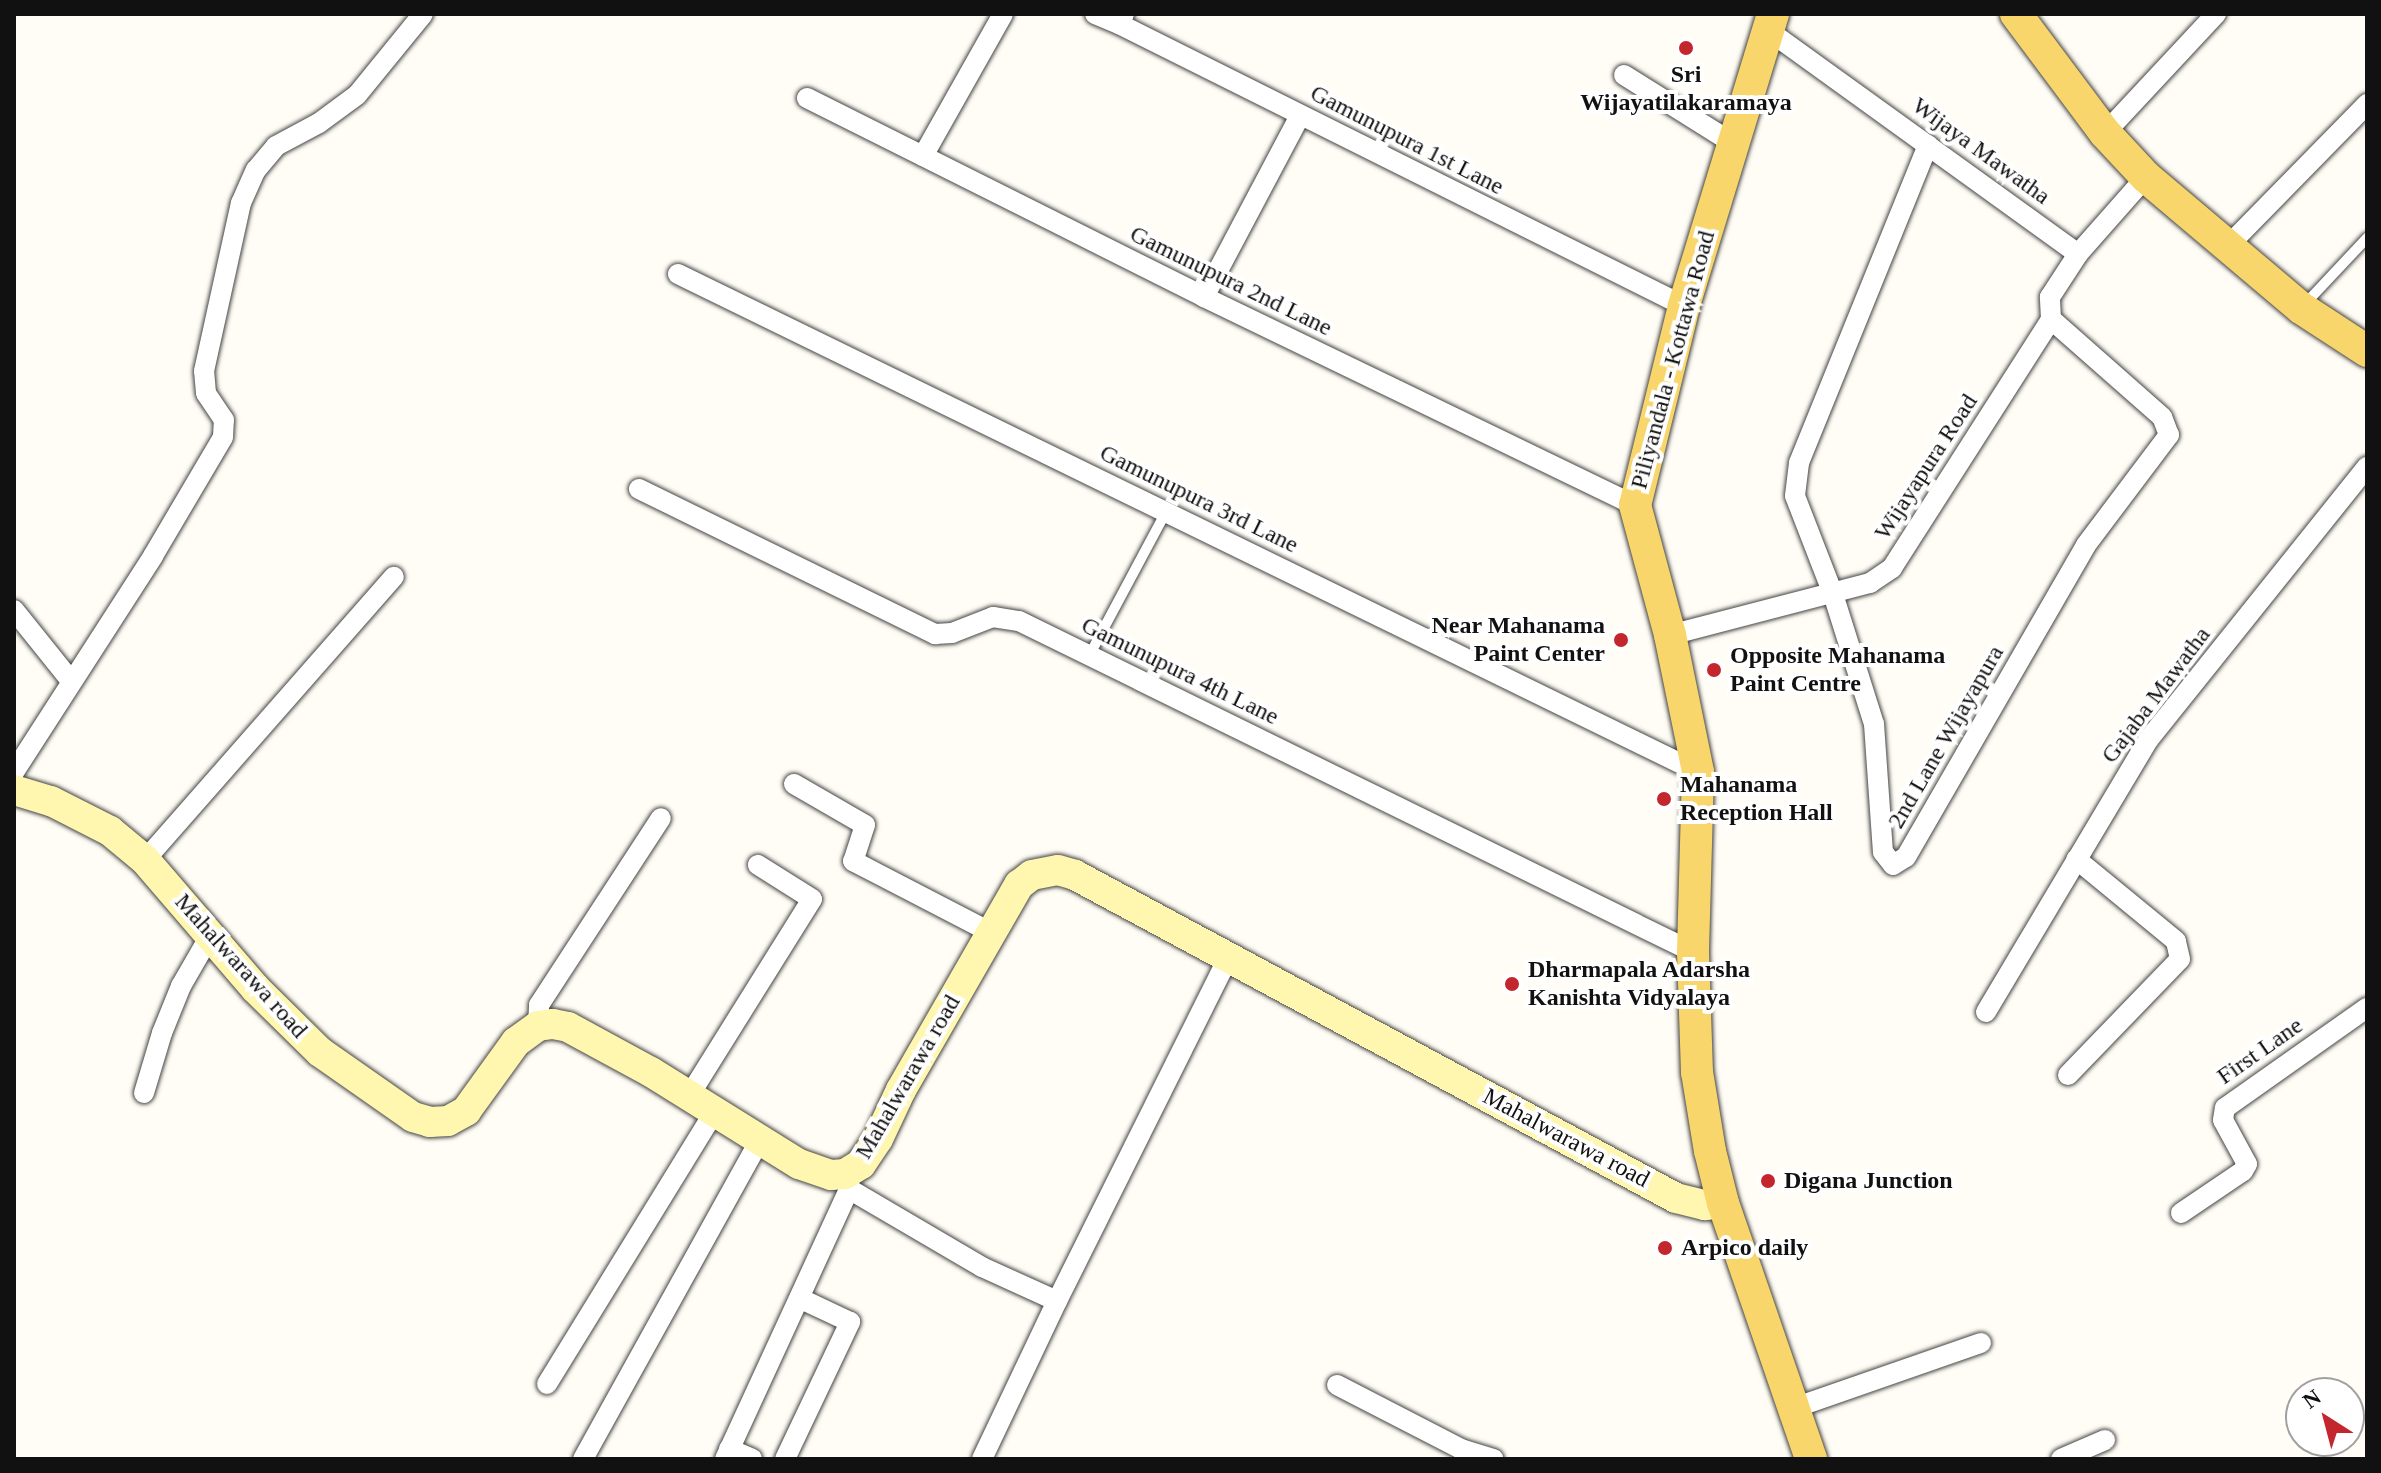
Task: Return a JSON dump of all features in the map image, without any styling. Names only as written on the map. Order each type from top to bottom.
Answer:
[{"type":"main road","points":[[2016,14],[2105,133],[2146,177],[2226,248],[2301,308],[2366,350]]},
{"type":"main road","name":"Piliyandala - Kottawa Road","points":[[1771,22],[1684,306],[1635,505],[1670,635],[1698,772],[1693,952],[1697,1072],[1710,1151],[1723,1203],[1811,1459]]},
{"type":"street","points":[[923,156],[1003,14]]},
{"type":"street","name":"Gamunupura 1st Lane","points":[[1095,14],[1121,19],[1300,116],[1684,306]]},
{"type":"street","points":[[2105,133],[2216,14]]},
{"type":"street","points":[[14,772],[153,556],[223,437],[224,420],[206,393],[204,371],[241,203],[256,170],[276,146],[319,123],[357,95],[416,17]]},
{"type":"street","name":"Wijaya Mawatha","points":[[1771,22],[1928,145],[2078,254]]},
{"type":"street","points":[[1624,75],[1734,144]]},
{"type":"street","name":"Gamunupura 2nd Lane","points":[[807,98],[1204,297],[1635,505]]},
{"type":"street","points":[[2226,248],[2367,104]]},
{"type":"street","points":[[1204,297],[1300,116]]},
{"type":"street","name":"2nd Lane Wijayapura","points":[[1928,145],[1799,463],[1795,496],[1833,594],[1874,724],[1883,852],[1893,865],[1906,857],[2086,545],[2169,435],[2162,417],[2051,319]]},
{"type":"street","points":[[2051,319],[2050,297],[2078,254],[2146,177]]},
{"type":"street","name":"Gamunupura 3rd Lane","points":[[678,274],[1698,772]]},
{"type":"street","name":"Wijayapura Road","points":[[1670,635],[1870,583],[1892,568],[2051,319]]},
{"type":"street","name":"Gajaba Mawatha","points":[[1986,1012],[2149,739],[2367,467]]},
{"type":"street","name":"Gamunupura 4th Lane","points":[[639,489],[935,634],[952,633],[993,617],[1019,621],[1693,952]]},
{"type":"street","points":[[145,860],[394,577]]},
{"type":"street","points":[[14,610],[71,681]]},
{"type":"street","points":[[794,784],[865,825],[853,861],[990,932]]},
{"type":"street","name":"Mahalwarawa road","points":[[14,790],[84,817],[110,831],[145,860],[255,988],[320,1052],[413,1117],[430,1122],[448,1121],[466,1111],[516,1042],[538,1026],[553,1024],[568,1027],[807,1167],[847,1182],[878,1139],[990,932],[1019,885],[1032,875],[1058,870],[1075,875],[1229,956],[1676,1198],[1705,1205],[1723,1203]]},
{"type":"street","points":[[538,1026],[539,1005],[661,818]]},
{"type":"street","points":[[2068,1075],[2180,959],[2176,941],[2076,859]]},
{"type":"street","points":[[547,1384],[812,899],[758,865]]},
{"type":"street","points":[[144,1093],[162,1033],[181,986],[211,934]]},
{"type":"street","points":[[982,1459],[1229,956]]},
{"type":"street","name":"First Lane","points":[[2181,1213],[2243,1171],[2247,1164],[2223,1120],[2225,1108],[2367,1008]]},
{"type":"street","points":[[583,1459],[759,1141]]},
{"type":"street","points":[[752,1459],[727,1454],[799,1298],[847,1182],[982,1267],[1057,1301]]},
{"type":"street","points":[[785,1459],[850,1322],[799,1298]]},
{"type":"street","points":[[1794,1408],[1981,1343]]},
{"type":"street","points":[[1337,1385],[1461,1449],[1494,1459]]},
{"type":"street","points":[[2061,1459],[2105,1440]]},
{"type":"lane","points":[[2301,308],[2367,238]]},
{"type":"lane","points":[[1089,656],[1166,512]]},
{"type":"place","name":"Sri Wijayatilakaramaya","points":[[1686,48]]},
{"type":"place","name":"Near Mahanama Paint Center","points":[[1621,640]]},
{"type":"place","name":"Opposite Mahanama Paint Centre","points":[[1714,670]]},
{"type":"place","name":"Mahanama Reception Hall","points":[[1664,799]]},
{"type":"place","name":"Dharmapala Adarsha Kanishta Vidyalaya","points":[[1512,984]]},
{"type":"place","name":"Digana Junction","points":[[1768,1181]]},
{"type":"place","name":"Arpico daily","points":[[1665,1248]]}]
